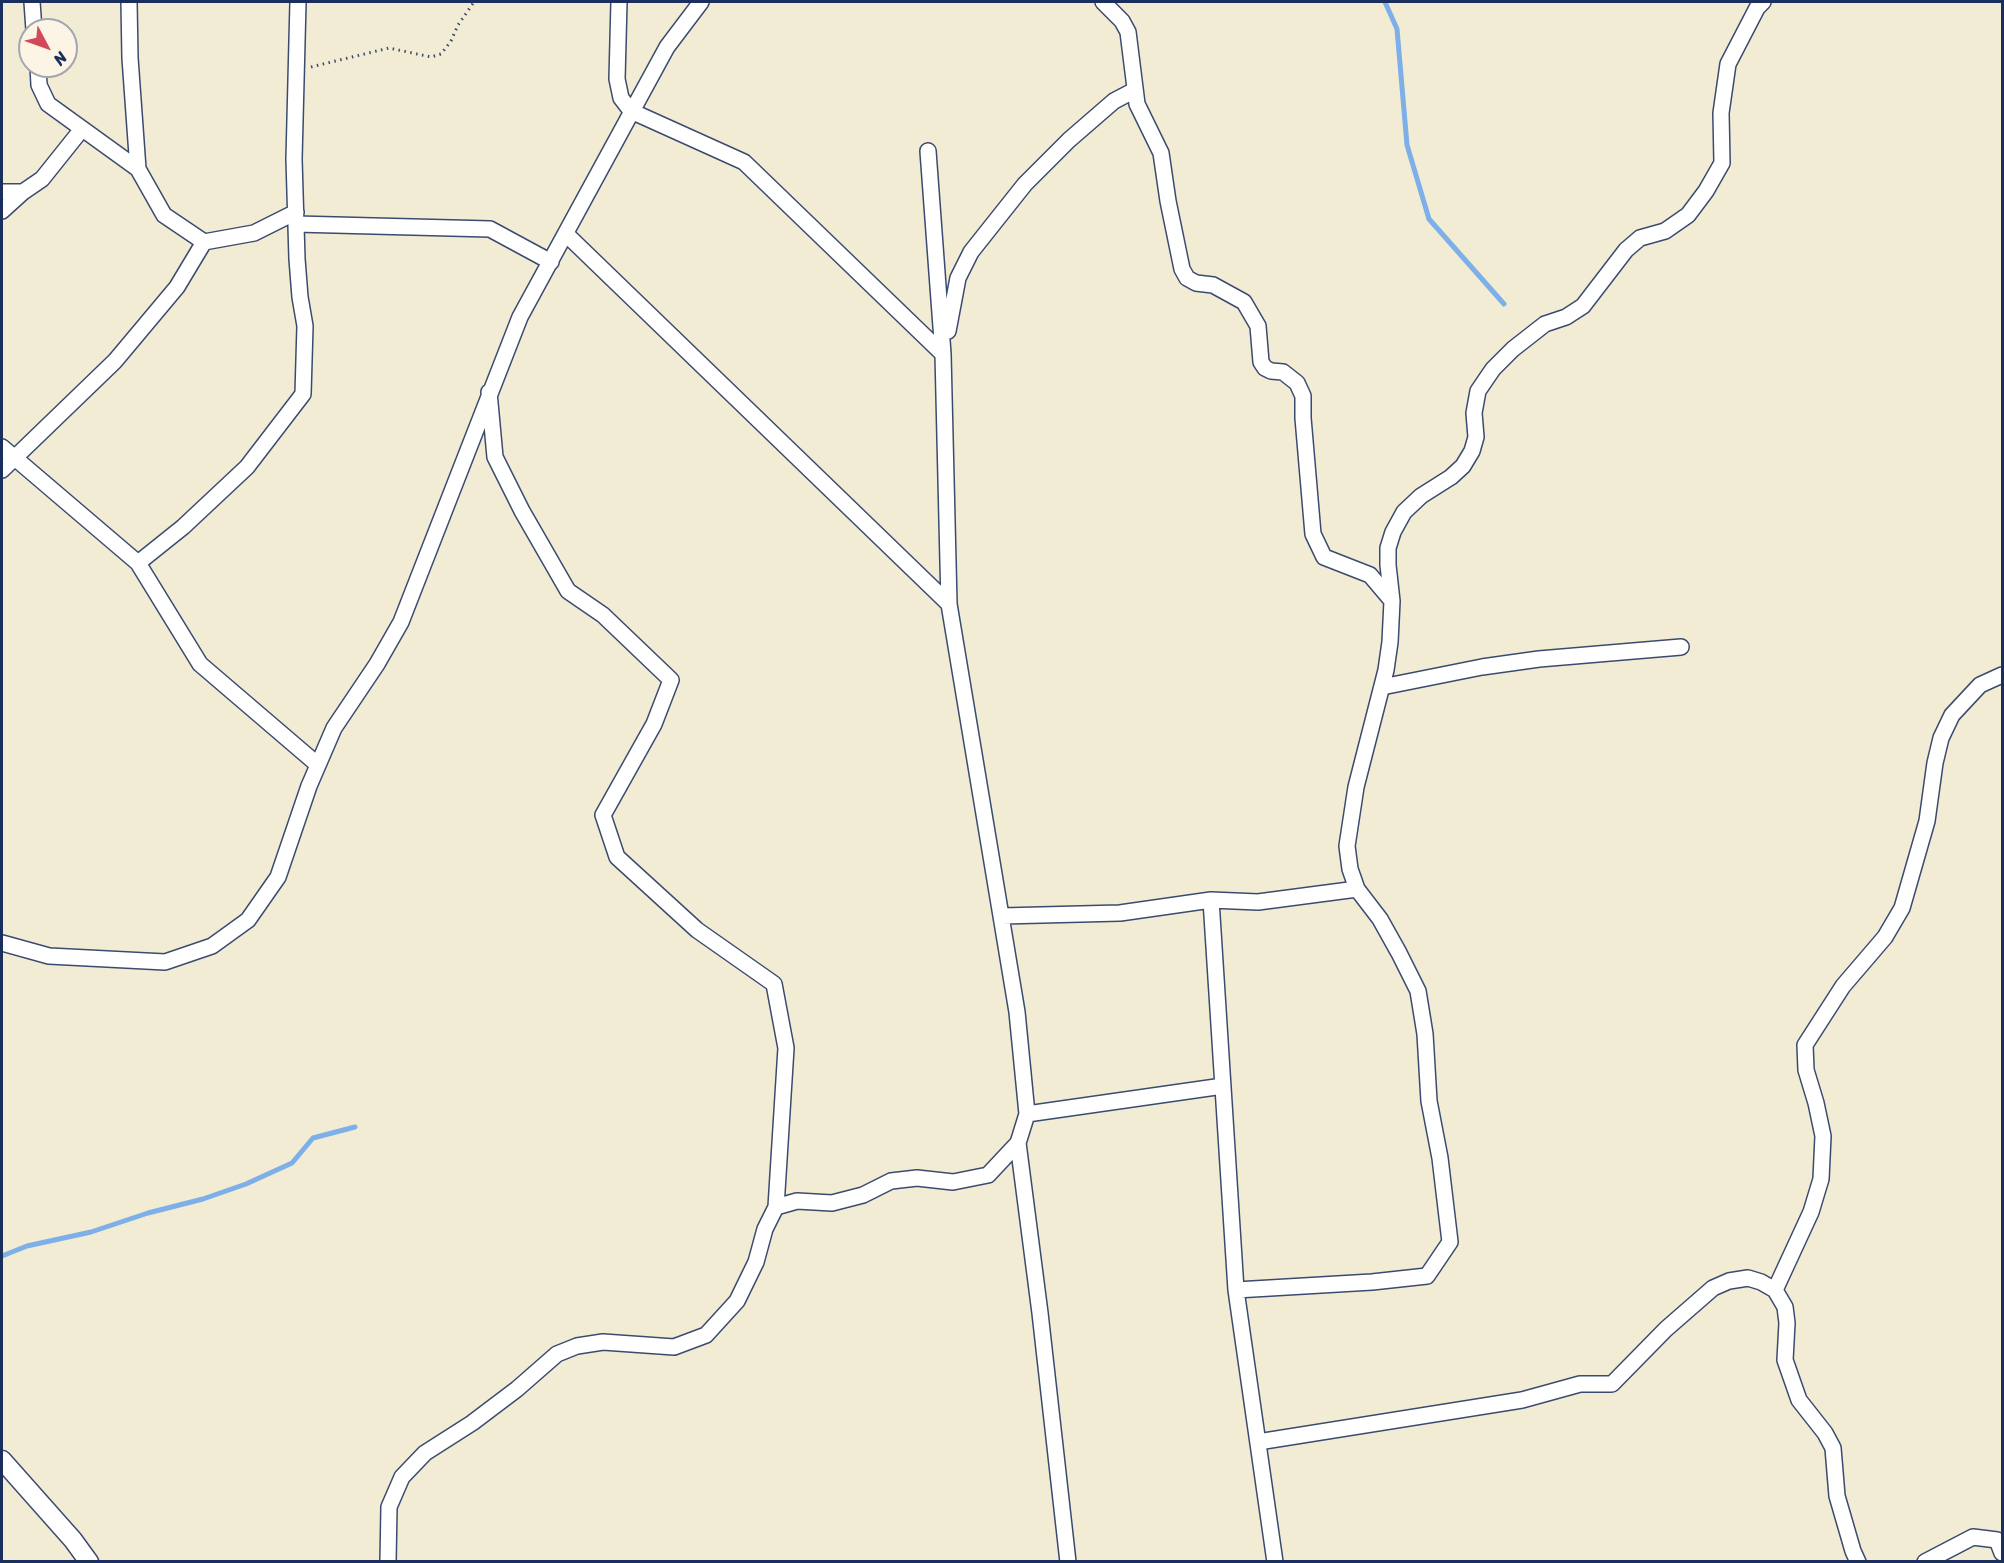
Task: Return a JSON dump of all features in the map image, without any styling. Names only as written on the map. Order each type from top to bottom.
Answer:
[{"type":"street","points":[[32,2],[33,18]]},
{"type":"street","points":[[129,2],[130,58],[138,169]]},
{"type":"street","points":[[138,563],[183,527],[247,467],[303,394],[305,326],[300,297],[294,159],[298,2]]},
{"type":"street","points":[[619,2],[617,79],[621,98],[631,111],[744,162],[944,354]]},
{"type":"street","points":[[2,943],[48,956],[165,962],[212,946],[248,920],[278,877],[309,786],[334,728],[377,664],[401,622],[520,316],[667,47],[701,2]]},
{"type":"street","points":[[1103,2],[1122,21],[1128,32],[1137,104],[1149,124],[1161,153],[1179,260],[1187,278],[1196,283],[1213,285],[1244,302],[1258,326],[1261,362],[1265,368],[1283,372],[1297,383],[1303,396],[1313,534],[1324,557],[1370,575],[1392,601]]},
{"type":"street","points":[[1236,1290],[1372,1282],[1427,1276],[1450,1242],[1440,1158],[1429,1101],[1425,1034],[1418,991],[1380,919],[1357,889],[1350,868],[1347,846],[1356,788],[1382,687],[1390,642],[1392,601],[1388,548],[1393,532],[1404,512],[1421,495],[1451,477],[1472,451],[1476,437],[1474,413],[1478,391],[1493,369],[1513,349],[1545,324],[1566,317],[1583,306],[1626,250],[1640,238],[1665,231],[1688,215],[1706,191],[1722,163],[1721,113],[1728,64],[1757,8],[1763,2]]},
{"type":"street","points":[[39,78],[39,85],[48,104],[138,169],[164,215],[204,242],[254,233],[296,218],[490,230],[551,262]]},
{"type":"street","points":[[944,354],[958,278],[971,252],[1025,184],[1069,140],[1114,101],[1135,90]]},
{"type":"street","points":[[2,211],[42,179],[82,129]]},
{"type":"street","points":[[776,1207],[797,1201],[832,1203],[863,1195],[891,1182],[917,1178],[953,1182],[988,1175],[1018,1143],[1028,1114],[1017,1012],[949,604],[944,354],[928,151]]},
{"type":"street","points":[[2,192],[23,192]]},
{"type":"street","points":[[566,234],[949,604]]},
{"type":"street","points":[[2,470],[8,452],[115,361],[177,287],[204,242]]},
{"type":"street","points":[[388,1562],[389,1507],[402,1477],[425,1453],[517,1389],[557,1354],[577,1346],[603,1342],[674,1347],[706,1335],[737,1301],[756,1262],[765,1230],[776,1207],[786,1048],[774,984],[697,930],[617,857],[603,815],[654,724],[671,680],[603,615],[568,591],[522,511],[495,457],[489,393]]},
{"type":"street","points":[[8,452],[138,563],[200,664],[318,765]]},
{"type":"street","points":[[1382,687],[1482,667],[1539,659],[1681,646]]},
{"type":"street","points":[[1775,1290],[1811,1212],[1821,1179],[1823,1136],[1806,1070],[1805,1045],[1843,986],[1885,937],[1902,908],[1927,821],[1941,738],[1952,715],[1980,685],[2002,675]]},
{"type":"street","points":[[1002,916],[1120,912],[1211,900],[1257,902],[1357,889]]},
{"type":"street","points":[[1211,900],[1236,1290],[1275,1562]]},
{"type":"street","points":[[1028,1114],[1223,1086]]},
{"type":"street","points":[[1018,1143],[1068,1562]]},
{"type":"street","points":[[1258,1442],[1522,1400],[1580,1384],[1612,1384],[1666,1329],[1713,1288],[1729,1281],[1748,1278],[1775,1290],[1785,1307],[1787,1323],[1785,1360],[1799,1400],[1825,1433],[1833,1448],[1837,1496],[1858,1562]]},
{"type":"street","points":[[2,1460],[73,1540],[89,1562]]},
{"type":"street","points":[[1925,1562],[1973,1537],[1997,1540],[2002,1553]]},
{"type":"path","points":[[295,72],[366,52],[390,48],[431,57],[441,54],[474,2]]},
{"type":"waterway","points":[[1385,2],[1397,29],[1407,145],[1429,219],[1504,304]]},
{"type":"waterway","points":[[2,1256],[27,1246],[91,1232],[246,1184],[292,1163],[313,1138],[355,1127]]}]
